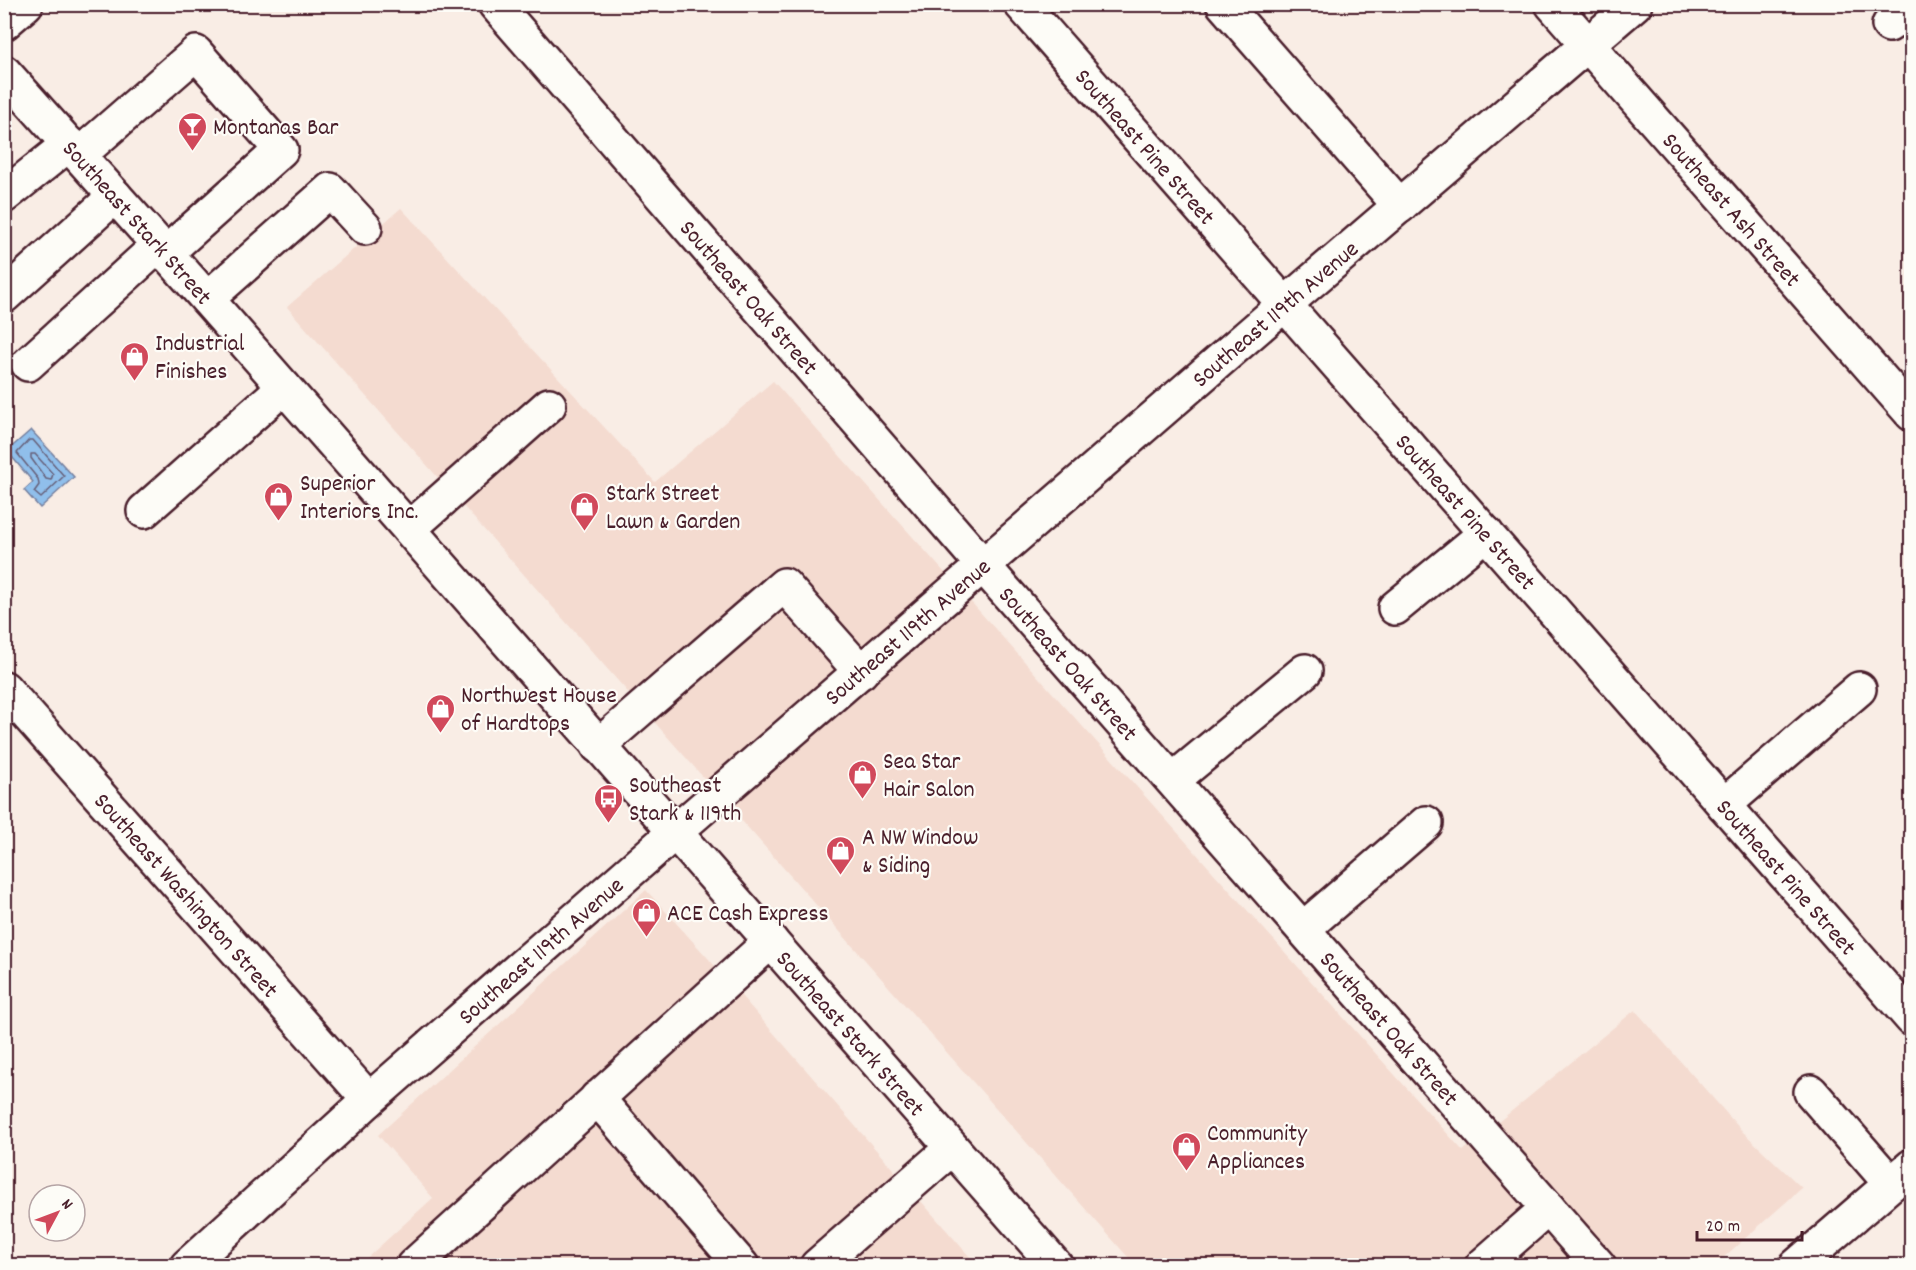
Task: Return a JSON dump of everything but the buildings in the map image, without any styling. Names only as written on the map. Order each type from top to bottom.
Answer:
[{"type":"street","points":[[4,23],[26,4]]},
{"type":"street","name":"Southeast Oak Street","points":[[495,4],[984,566],[1599,1266]]},
{"type":"street","name":"Southeast Pine Street","points":[[1022,4],[1911,1019]]},
{"type":"street","points":[[1223,4],[1400,206]]},
{"type":"street","name":"Southeast Ash Street","points":[[1552,4],[1911,414]]},
{"type":"street","name":"Southeast 119th Avenue","points":[[187,1266],[369,1100],[675,832],[1635,4]]},
{"type":"street","points":[[4,196],[74,149],[196,53],[281,150],[28,364]]},
{"type":"street","name":"Southeast Stark Street","points":[[4,72],[163,249],[1056,1266]]},
{"type":"street","points":[[207,299],[330,190],[365,228]]},
{"type":"street","points":[[4,296],[116,196]]},
{"type":"street","points":[[144,511],[284,387]]},
{"type":"street","points":[[409,529],[549,405]]},
{"type":"street","points":[[1395,608],[1486,533]]},
{"type":"street","points":[[598,746],[784,585],[861,672]]},
{"type":"street","points":[[1173,780],[1305,671]]},
{"type":"street","name":"Southeast Washington Street","points":[[4,688],[369,1100]]},
{"type":"street","points":[[1724,805],[1859,689]]},
{"type":"street","points":[[1303,929],[1426,823]]},
{"type":"street","points":[[413,1266],[771,941]]},
{"type":"street","points":[[1796,1266],[1901,1175],[1811,1092]]},
{"type":"street","points":[[597,1098],[742,1266]]},
{"type":"street","points":[[817,1266],[952,1148]]},
{"type":"street","points":[[1499,1260],[1548,1208]]},
{"type":"shaded area","points":[[401,208],[655,482],[773,381],[1463,1151],[1635,1010],[1743,1132],[1802,1188],[1715,1265],[1135,1265],[287,307]]},
{"type":"shaded area","points":[[646,890],[977,1265],[358,1266],[433,1198],[378,1135]]},
{"type":"water","points":[[31,430],[74,477],[40,508],[24,490],[33,482],[7,451]]},
{"type":"place","name":"Montanas Bar","points":[[192,152]]},
{"type":"place","name":"Industrial Finishes","points":[[134,382]]},
{"type":"place","name":"Superior Interiors Inc.","points":[[279,522]]},
{"type":"place","name":"Stark Street Lawn & Garden","points":[[585,532]]},
{"type":"place","name":"Northwest House of Hardtops","points":[[440,734]]},
{"type":"place","name":"Sea Star Hair Salon","points":[[862,800]]},
{"type":"place","name":"Southeast Stark & 119th","points":[[608,824]]},
{"type":"place","name":"A NW Window & Siding","points":[[841,876]]},
{"type":"place","name":"ACE Cash Express","points":[[646,938]]},
{"type":"place","name":"Community Appliances","points":[[1186,1172]]}]
